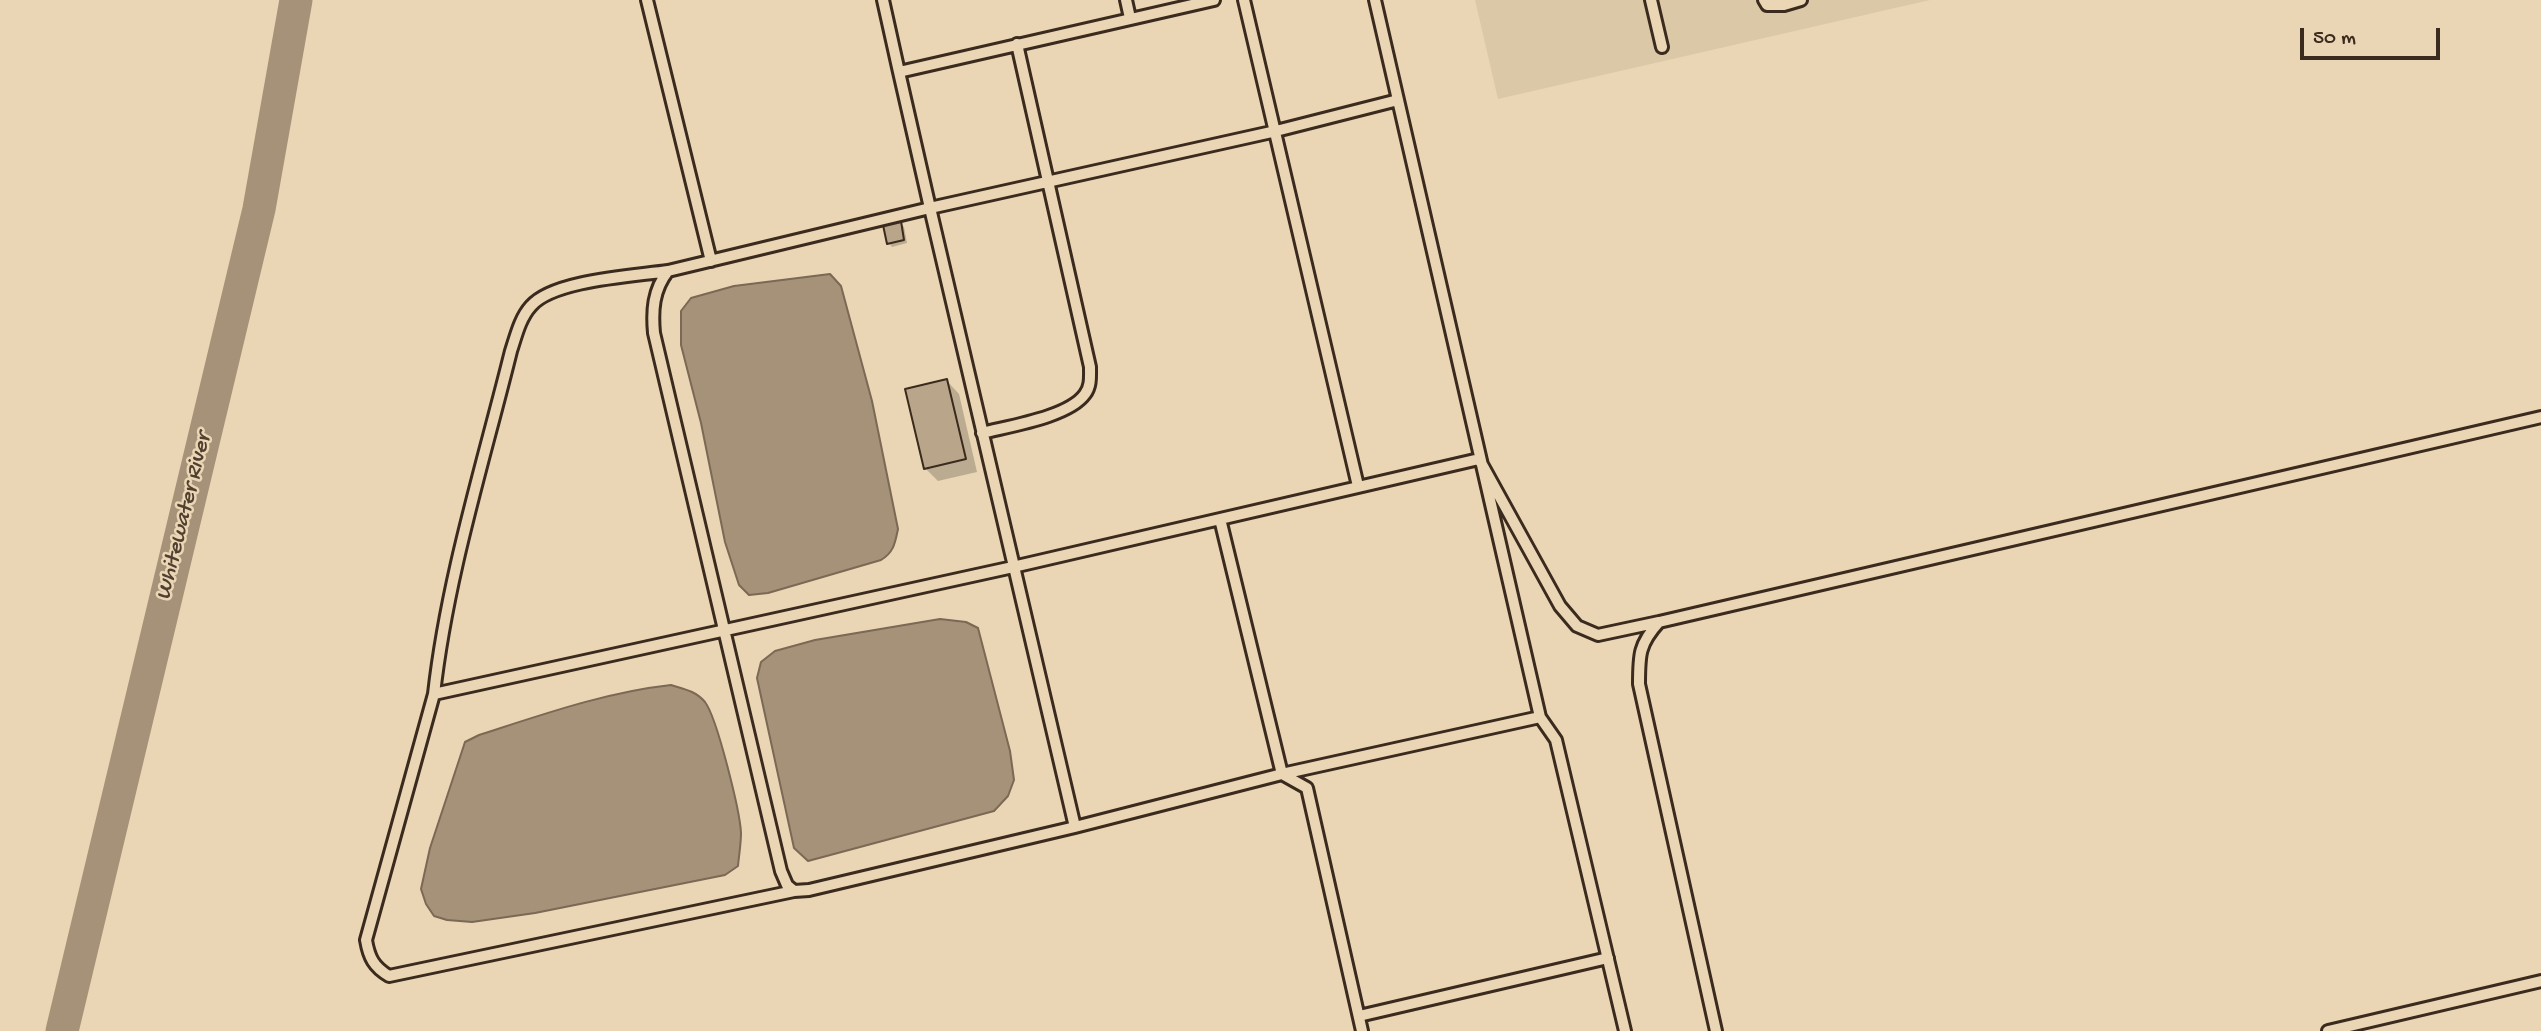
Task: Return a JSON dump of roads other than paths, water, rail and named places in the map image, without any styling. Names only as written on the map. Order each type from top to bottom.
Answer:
[{"type":"lane","points":[[647,0],[711,261]]},
{"type":"lane","points":[[883,0],[1074,827]]},
{"type":"lane","points":[[1126,0],[1130,18]]},
{"type":"lane","points":[[899,72],[1214,0]]},
{"type":"lane","points":[[1244,0],[1358,486]]},
{"type":"lane","points":[[1375,0],[1540,717],[1556,740],[1625,1031]]},
{"type":"lane","points":[[1651,0],[1662,47]]},
{"type":"lane","points":[[1764,0],[1767,5],[1784,5],[1801,0]]},
{"type":"lane","points":[[982,433],[1073,406],[1085,395],[1090,384],[1090,367],[1017,44]]},
{"type":"lane","points":[[1398,100],[1276,131],[930,208],[667,271],[570,286],[543,296],[531,306],[522,320],[511,351],[457,562],[438,657],[434,694],[366,940],[368,954],[376,968],[389,976],[809,890],[1282,774],[1540,717]]},
{"type":"lane","points":[[667,271],[661,280],[652,312],[654,333],[781,871],[787,885],[794,891]]},
{"type":"lane","points":[[1479,459],[1560,606],[1577,626],[1598,635],[2541,416]]},
{"type":"lane","points":[[434,694],[1013,567],[1479,459]]},
{"type":"lane","points":[[1220,519],[1282,774],[1307,788],[1362,1031]]},
{"type":"lane","points":[[1659,622],[1647,635],[1639,654],[1639,684],[1716,1031]]},
{"type":"lane","points":[[1359,1016],[1608,958]]},
{"type":"lane","points":[[2328,1031],[2541,981]]},
{"type":"waterway","name":"Whitewater River","points":[[62,1031],[259,209],[296,0]]}]
